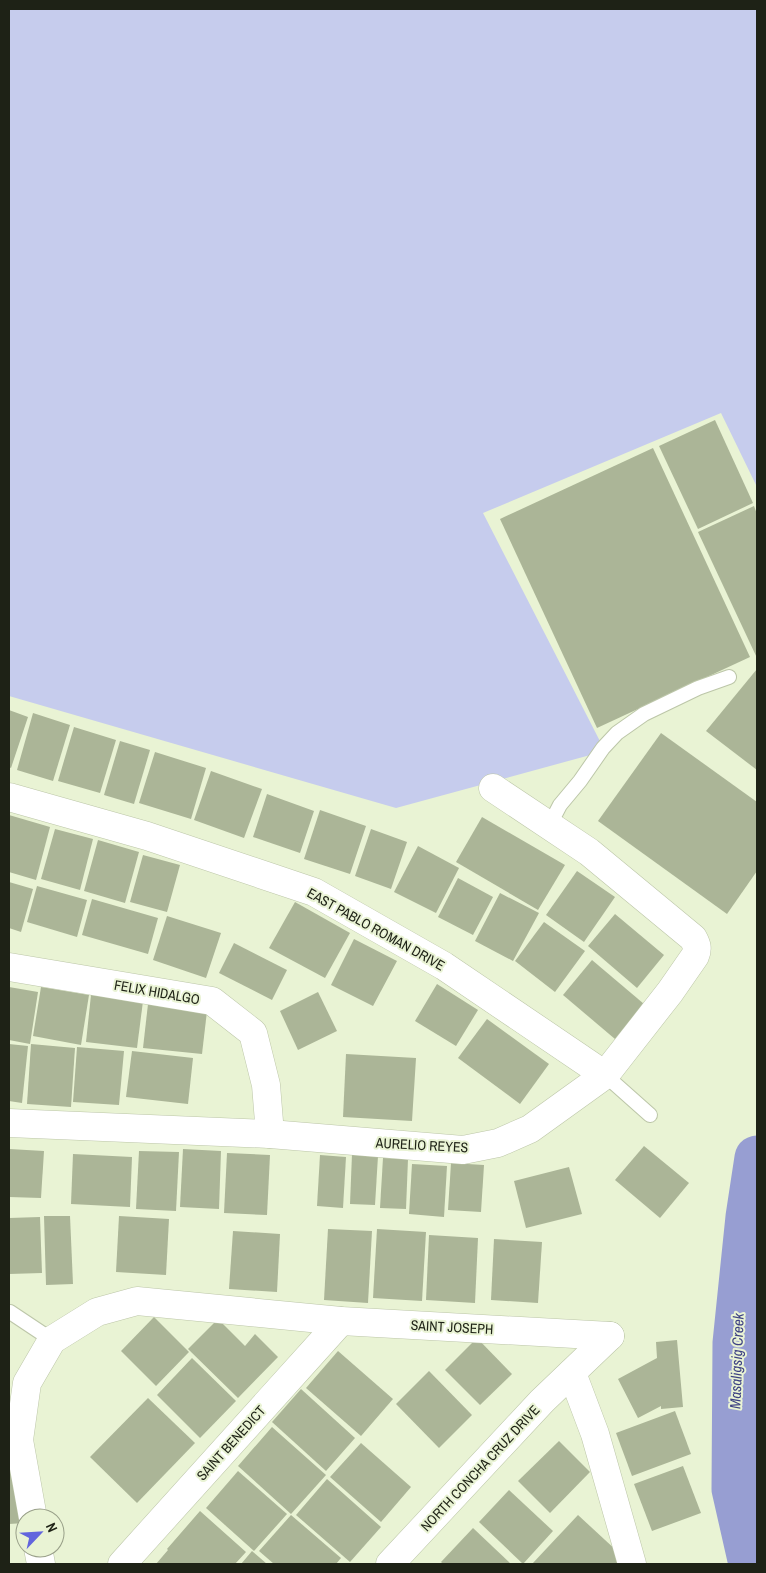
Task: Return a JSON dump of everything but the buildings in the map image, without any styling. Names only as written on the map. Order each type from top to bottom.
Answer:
[{"type":"street","name":"AURELIO REYES","points":[[9,1122],[270,1134],[463,1150],[498,1143],[530,1129],[605,1075],[670,992],[695,956],[697,944],[693,938],[589,852],[493,788]]},
{"type":"street","name":"EAST PABLO ROMAN DRIVE","points":[[9,797],[147,836],[314,892],[444,966],[605,1075]]},
{"type":"street","name":"FELIX HIDALGO","points":[[9,967],[212,1001],[253,1034],[266,1085],[270,1134]]},
{"type":"street","name":"SAINT JOSEPH","points":[[52,1340],[97,1312],[137,1301],[341,1321],[610,1336],[572,1373]]},
{"type":"street","name":"SAINT BENEDICT","points":[[122,1564],[341,1321]]},
{"type":"street","points":[[31,1508],[19,1440],[27,1383],[52,1340]]},
{"type":"street","points":[[572,1373],[595,1434],[632,1564]]},
{"type":"street","name":"NORTH CONCHA CRUZ DRIVE","points":[[390,1564],[542,1401],[572,1373]]},
{"type":"lane","points":[[549,826],[560,805],[580,781],[603,748],[617,733],[644,714],[698,688],[729,677]]},
{"type":"lane","name":"EAST PABLO ROMAN DRIVE","points":[[605,1075],[650,1115]]},
{"type":"lane","points":[[10,1312],[52,1340]]},
{"type":"shaded area","points":[[9,9],[757,9],[757,487],[721,413],[483,513],[605,751],[396,808],[9,696]]},
{"type":"waterway","name":"Masaligsig Creek","points":[[751,1564],[734,1489],[735,1343],[748,1217],[757,1158]]}]
